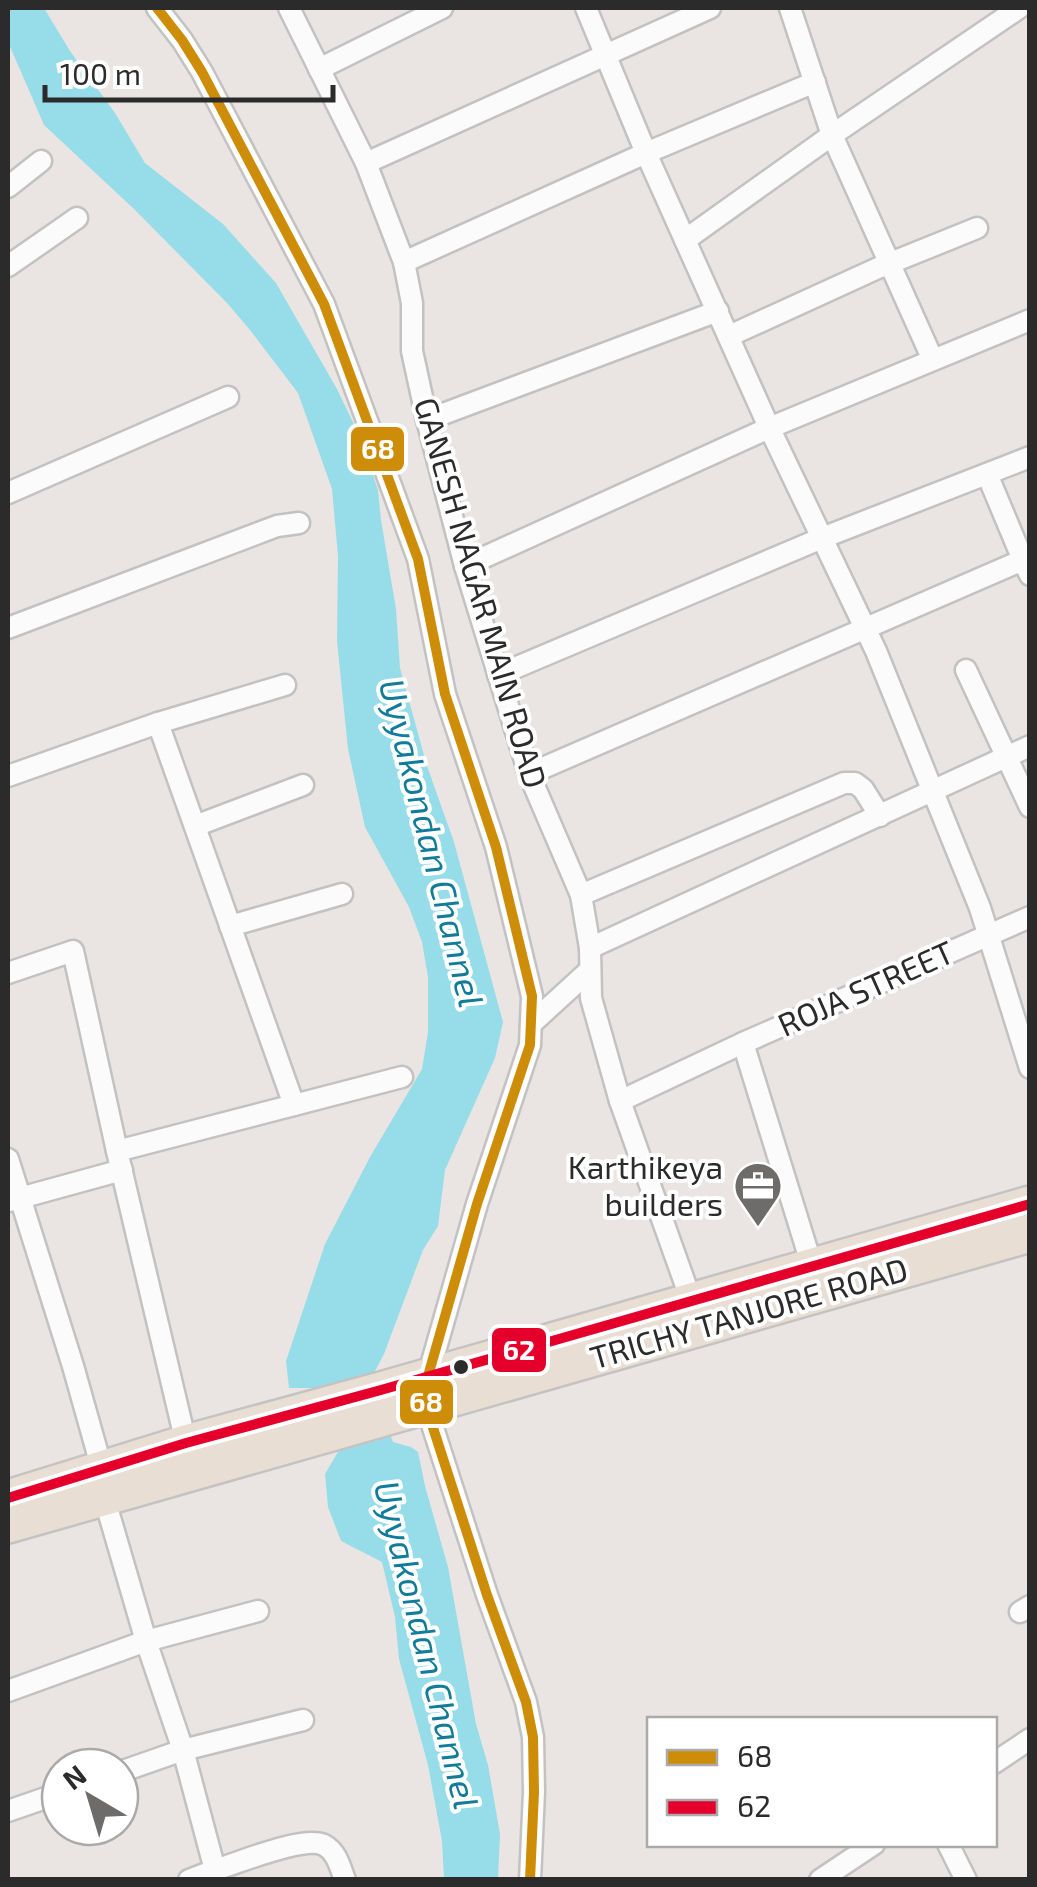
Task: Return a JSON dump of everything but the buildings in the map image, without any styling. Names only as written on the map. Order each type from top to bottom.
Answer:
[{"type":"highway","name":"TRICHY TANJORE ROAD","points":[[407,1397],[691,1300],[1030,1204]]},
{"type":"highway","name":"TRICHY TANJORE ROAD","points":[[9,1500],[103,1483],[313,1422],[1030,1234]]},
{"type":"highway","name":"TRICHY TANJORE ROAD","points":[[103,1483],[186,1443],[313,1422]]},
{"type":"street","points":[[156,8],[202,72],[324,304],[418,559],[444,694],[500,866],[532,996],[530,1044],[407,1397],[526,1702],[533,1737],[530,1880]]},
{"type":"street","name":"GANESH NAGAR MAIN ROAD","points":[[290,8],[366,163],[404,262],[412,303],[412,351],[465,566],[529,774],[581,895],[590,948],[590,998],[620,1100],[691,1300]]},
{"type":"street","points":[[319,68],[442,8]]},
{"type":"street","points":[[586,8],[685,240],[865,628],[980,908],[1026,1045],[1030,1068]]},
{"type":"street","points":[[366,163],[710,8]]},
{"type":"street","points":[[791,8],[832,135],[932,358]]},
{"type":"street","points":[[685,240],[1019,8]]},
{"type":"street","points":[[404,262],[815,82]]},
{"type":"street","points":[[8,186],[41,161]]},
{"type":"street","points":[[8,266],[77,218]]},
{"type":"street","points":[[729,336],[977,228]]},
{"type":"street","points":[[427,420],[718,312]]},
{"type":"street","points":[[465,566],[770,428],[1030,320]]},
{"type":"street","points":[[8,493],[228,397]]},
{"type":"street","points":[[498,674],[822,538],[1030,457]]},
{"type":"street","points":[[529,774],[865,628],[1026,567],[987,474]]},
{"type":"street","points":[[8,628],[277,526],[298,524]]},
{"type":"street","points":[[966,670],[1030,807]]},
{"type":"street","points":[[8,776],[284,685]]},
{"type":"street","points":[[158,724],[294,1105]]},
{"type":"street","points":[[590,948],[1030,746]]},
{"type":"street","points":[[581,895],[844,783],[855,782],[864,789],[880,816]]},
{"type":"street","points":[[194,826],[302,785]]},
{"type":"street","points":[[230,926],[342,894]]},
{"type":"street","name":"ROJA STREET","points":[[620,1100],[743,1042],[1030,918]]},
{"type":"street","points":[[8,973],[74,951],[186,1443]]},
{"type":"street","points":[[530,1024],[590,970]]},
{"type":"street","points":[[743,1042],[812,1266]]},
{"type":"street","points":[[14,1200],[120,1160],[294,1105],[402,1077]]},
{"type":"street","points":[[8,1160],[14,1200],[73,1366],[146,1640],[183,1750],[215,1870]]},
{"type":"street","points":[[8,1691],[146,1640],[258,1610]]},
{"type":"street","points":[[140,1765],[183,1750],[303,1720]]},
{"type":"street","points":[[997,1761],[1030,1739]]},
{"type":"street","points":[[8,1811],[40,1800]]},
{"type":"street","points":[[189,1880],[305,1842],[322,1844],[336,1855],[345,1880]]},
{"type":"street","points":[[820,1880],[870,1847]]},
{"type":"street","points":[[950,1847],[966,1880]]},
{"type":"water","name":"Uyyakondan Channel","points":[[8,8],[44,8],[145,163],[223,224],[276,283],[337,389],[360,437],[378,490],[396,609],[400,668],[427,766],[454,842],[503,1022],[495,1058],[445,1170],[438,1226],[423,1250],[371,1386],[393,1442],[418,1452],[448,1567],[500,1834],[498,1879],[444,1879],[442,1841],[428,1765],[399,1659],[395,1617],[382,1562],[341,1541],[328,1507],[325,1474],[342,1445],[316,1388],[289,1388],[286,1361],[325,1244],[422,1069],[428,1032],[428,977],[422,942],[409,907],[365,827],[348,749],[337,641],[338,556],[332,489],[298,393],[250,330],[134,209],[44,125],[8,42]]},
{"type":"transit line","name":"68","points":[[157,8],[202,72],[324,304],[418,559],[445,694],[496,847],[532,996],[530,1045],[477,1204],[428,1376],[426,1406],[526,1702],[533,1737],[530,1880]]},
{"type":"transit line","name":"62","points":[[8,1498],[186,1443],[1030,1204]]},
{"type":"place","name":"Karthikeya builders","points":[[758,1228]]}]
